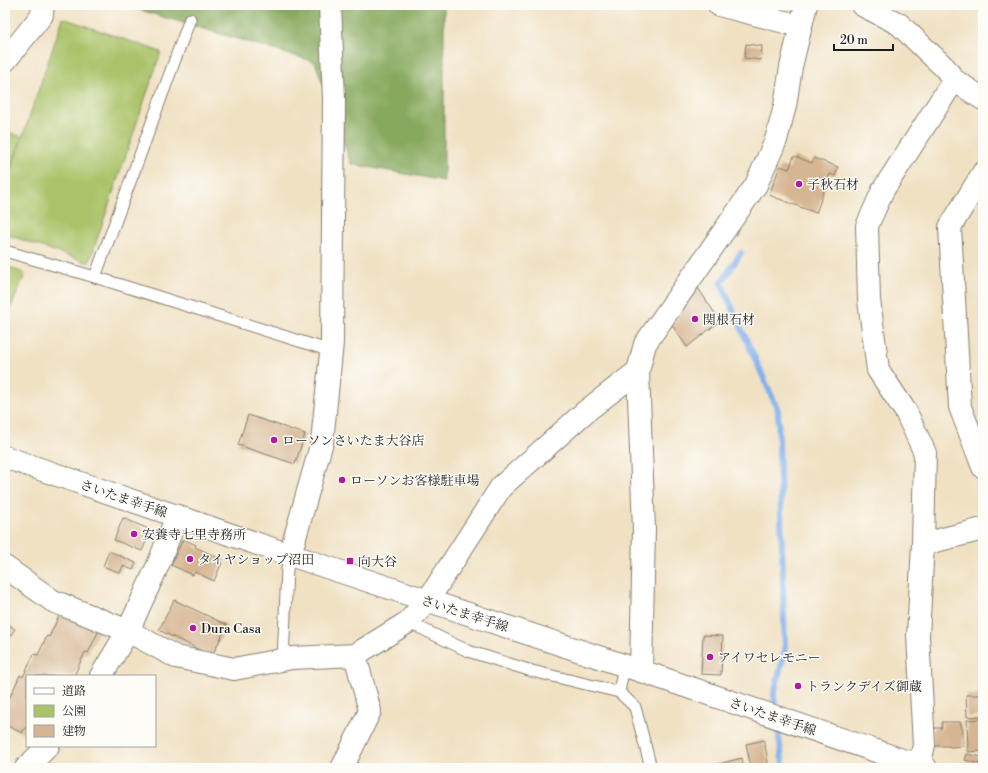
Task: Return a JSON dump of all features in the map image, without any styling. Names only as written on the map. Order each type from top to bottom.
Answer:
[{"type":"street","points":[[5,61],[42,15],[44,5]]},
{"type":"street","points":[[290,555],[322,442],[331,351],[334,99],[330,5]]},
{"type":"street","points":[[719,5],[800,26]]},
{"type":"street","points":[[632,668],[644,530],[638,371],[645,344],[756,185],[767,162],[776,140],[785,106],[791,67],[806,5]]},
{"type":"street","points":[[862,5],[899,24],[945,68],[954,80],[983,99]]},
{"type":"street","points":[[923,767],[924,745],[918,636],[923,544],[924,453],[906,412],[878,370],[869,300],[867,226],[883,190],[954,80]]},
{"type":"street","points":[[983,173],[950,227],[960,407],[983,467]]},
{"type":"street","points":[[5,567],[53,601],[128,631],[176,657],[234,669],[283,660],[356,655],[408,622],[428,600],[501,487],[585,412],[638,371]]},
{"type":"street","name":"さいたま幸手線","points":[[5,457],[290,555],[772,716],[883,760],[923,767]]},
{"type":"street","points":[[102,675],[128,631],[158,565],[177,516]]},
{"type":"street","points":[[923,544],[983,529]]},
{"type":"street","points":[[342,768],[370,711],[356,655]]},
{"type":"street","points":[[26,768],[47,747]]},
{"type":"lane","points":[[95,277],[190,19]]},
{"type":"lane","points":[[5,251],[95,277],[331,351]]},
{"type":"lane","points":[[283,660],[287,569],[290,555]]},
{"type":"lane","points":[[408,622],[468,651],[532,671],[619,692],[635,706],[651,768]]},
{"type":"lane","points":[[619,692],[632,668]]},
{"type":"green space","points":[[123,5],[444,5],[444,181],[351,164],[315,62]]},
{"type":"green space","points":[[63,18],[161,52],[89,263],[5,234],[5,188]]},
{"type":"green space","points":[[5,131],[22,137],[5,181]]},
{"type":"green space","points":[[5,265],[25,274],[5,322]]},
{"type":"building","points":[[746,44],[762,46],[761,60],[744,58]]},
{"type":"building","points":[[794,156],[812,163],[814,158],[838,167],[835,176],[830,174],[816,213],[769,195],[780,166],[789,169]]},
{"type":"building","points":[[698,288],[720,321],[687,347],[672,325]]},
{"type":"building","points":[[248,415],[305,434],[295,464],[238,445]]},
{"type":"building","points":[[123,518],[151,530],[142,551],[114,540]]},
{"type":"building","points":[[183,539],[196,545],[195,547],[223,560],[214,581],[195,572],[193,575],[171,565]]},
{"type":"building","points":[[109,551],[136,563],[133,570],[123,566],[120,573],[103,566]]},
{"type":"building","name":"Dura Casa","points":[[174,600],[227,625],[212,656],[159,630]]},
{"type":"building","points":[[61,612],[99,630],[88,653],[85,652],[74,675],[26,675],[26,728],[22,733],[6,725],[8,720],[5,719],[5,702],[8,696],[10,697],[20,675],[23,677],[34,654],[38,655],[47,636],[49,637]]},
{"type":"building","points":[[5,622],[15,629],[5,643]]},
{"type":"building","points":[[703,635],[723,636],[721,675],[701,674]]},
{"type":"building","points":[[966,695],[983,695],[983,716],[967,717]]},
{"type":"building","points":[[983,719],[983,751],[968,752],[967,720]]},
{"type":"building","points":[[942,722],[960,722],[963,731],[963,746],[933,746],[933,728],[942,728]]},
{"type":"building","points":[[764,740],[769,768],[751,768],[746,744]]},
{"type":"building","points":[[967,754],[983,757],[983,765],[965,760]]},
{"type":"building","points":[[742,758],[744,768],[712,768],[711,766]]},
{"type":"waterway","points":[[741,253],[721,283],[778,410],[785,650],[774,694],[776,713]]},
{"type":"waterway","points":[[777,722],[782,759],[785,768]]},
{"type":"place","name":"子秋石材","points":[[799,184]]},
{"type":"place","name":"関根石材","points":[[695,319]]},
{"type":"place","name":"ローソンさいたま大谷店","points":[[274,440]]},
{"type":"place","name":"ローソンお客様駐車場","points":[[342,480]]},
{"type":"place","name":"安養寺七里寺務所","points":[[134,534]]},
{"type":"place","name":"タイヤショップ沼田","points":[[190,559]]},
{"type":"place","name":"向大谷","points":[[350,561]]},
{"type":"place","name":"Dura Casa","points":[[193,628]]},
{"type":"place","name":"アイワセレモニー","points":[[710,657]]},
{"type":"place","name":"トランクデイズ御蔵","points":[[798,686]]}]
